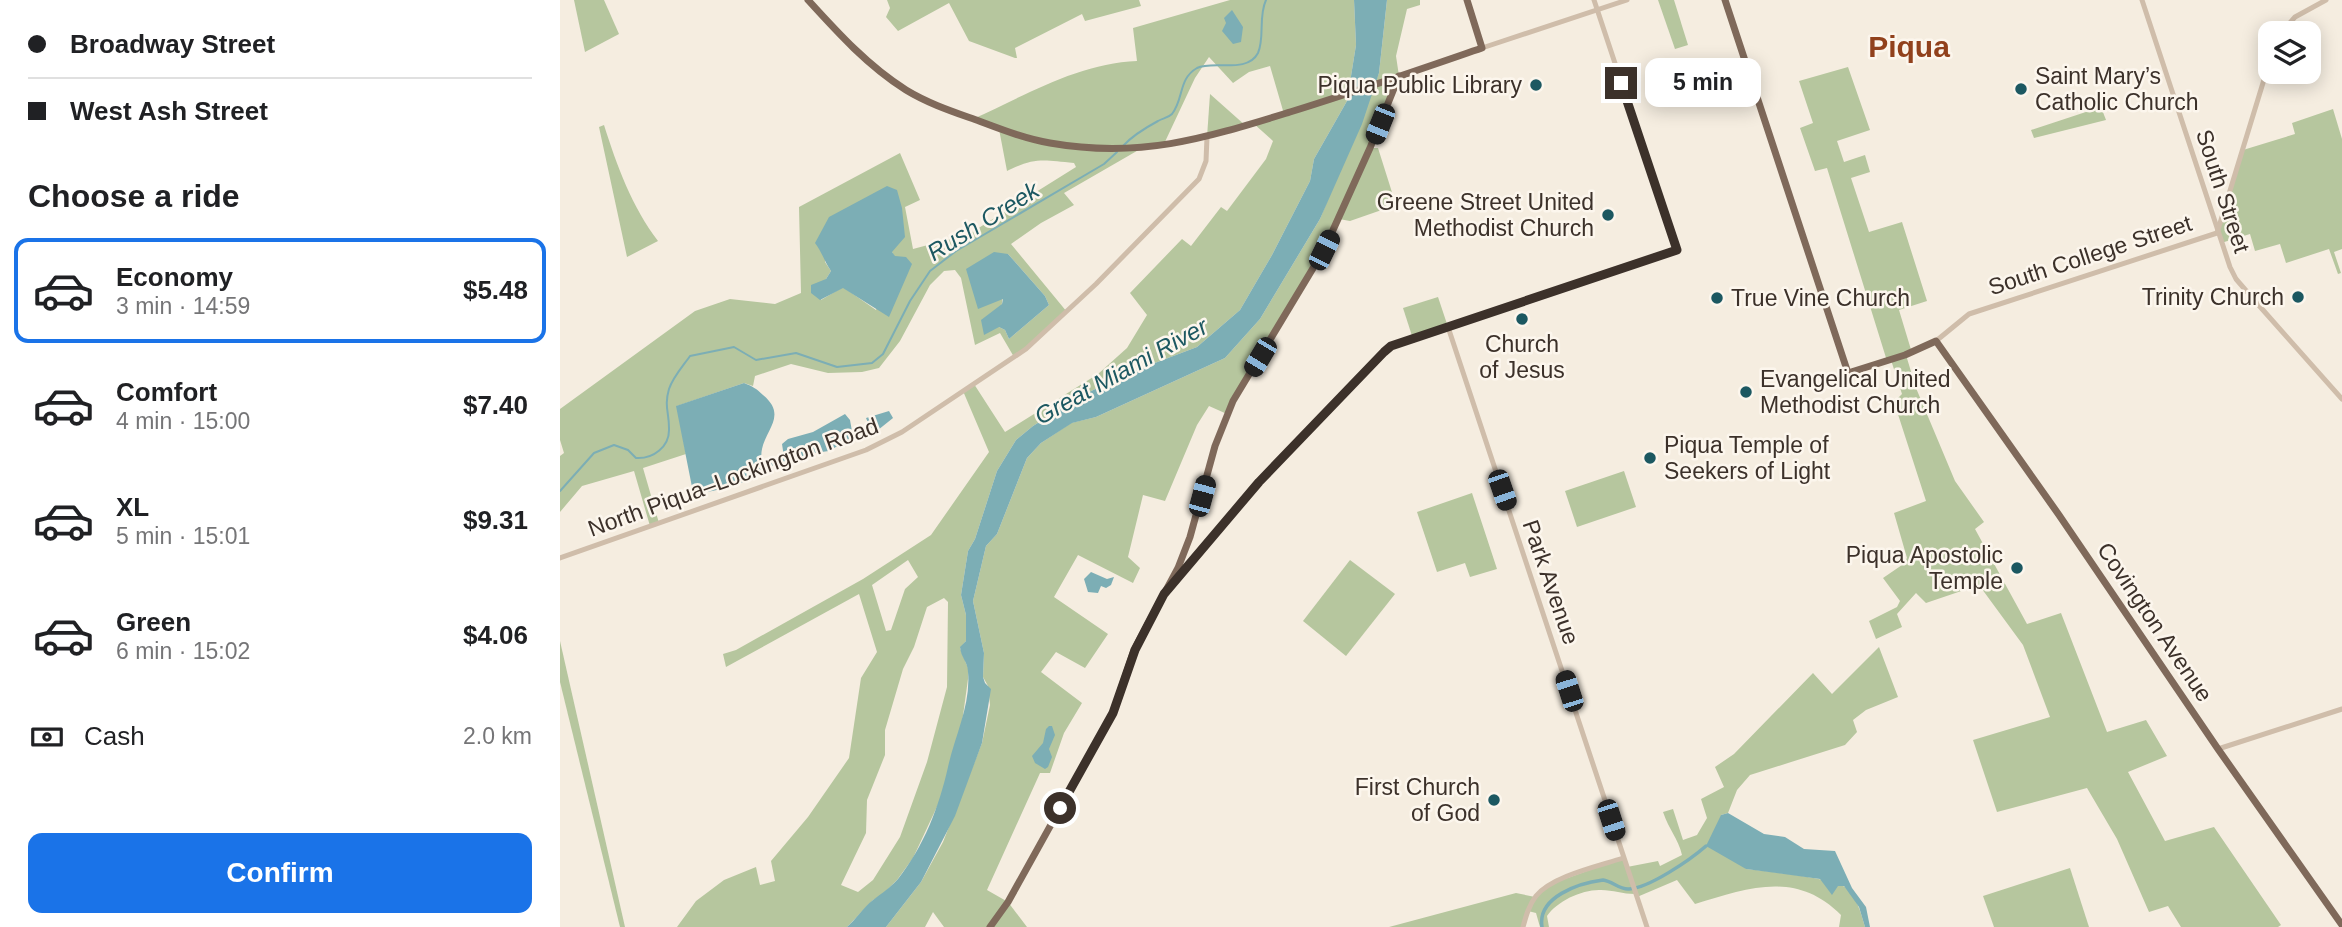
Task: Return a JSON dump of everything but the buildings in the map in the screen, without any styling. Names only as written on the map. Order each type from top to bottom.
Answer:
[{"type":"main road","points":[[808,0],[874,67],[922,98],[1025,137],[1065,146],[1109,149],[1142,148],[1207,138],[1482,48],[1467,0]]},
{"type":"main road","name":"South College Street","points":[[1725,0],[1848,373],[1891,360],[1936,341]]},
{"type":"main road","points":[[990,927],[1008,902],[1113,713],[1135,650],[1164,594],[1181,570],[1222,425],[1233,401],[1324,250],[1399,76]]},
{"type":"main road","name":"Covington Avenue","points":[[1936,341],[2342,925]]},
{"type":"street","points":[[1181,570],[1259,482],[1391,346],[1677,250],[1594,0]]},
{"type":"street","points":[[1482,48],[1627,0]]},
{"type":"street","name":"South Street","points":[[2142,0],[2217,233],[2236,279],[2342,399]]},
{"type":"street","points":[[2292,21],[2326,0]]},
{"type":"street","name":"South College Street","points":[[1936,341],[1969,314],[2217,233],[2263,84]]},
{"type":"street","name":"North Piqua–Lockington Road","points":[[560,558],[866,450],[902,432],[1026,349],[1096,284],[1199,179],[1205,169],[1207,138]]},
{"type":"street","name":"Park Avenue","points":[[1448,327],[1647,927]]},
{"type":"street","points":[[2218,749],[2342,709]]},
{"type":"street","points":[[1522,927],[1535,897],[1559,881],[1623,858]]},
{"type":"green space","points":[[574,0],[604,0],[619,34],[585,52]]},
{"type":"green space","points":[[887,0],[1139,0],[1141,6],[1085,21],[1082,14],[1015,48],[1015,58],[969,41],[949,3],[898,31],[886,17],[890,8]]},
{"type":"green space","points":[[1230,0],[1354,0],[1356,45],[1347,101],[1314,159],[1310,181],[1240,310],[1197,347],[1126,374],[1079,397],[1033,426],[1016,440],[997,471],[975,539],[968,551],[961,595],[966,615],[966,641],[960,648],[968,668],[962,723],[942,796],[913,858],[897,880],[847,927],[677,927],[696,901],[724,880],[756,867],[760,885],[775,881],[771,861],[808,817],[849,758],[861,678],[877,652],[859,594],[726,667],[723,654],[736,650],[863,579],[931,535],[989,452],[963,391],[974,384],[1005,432],[1098,374],[1127,348],[1147,315],[1130,293],[1182,239],[1191,246],[1221,207],[1227,211],[1266,159],[1273,141],[1253,123],[1284,114],[1270,66],[1249,72],[1233,83],[1209,57],[1195,78],[1163,146],[1142,148],[1064,193],[1074,205],[1011,244],[1067,312],[1014,357],[1000,333],[975,345],[961,278],[955,270],[944,271],[930,285],[900,341],[879,368],[862,372],[828,373],[791,364],[755,376],[753,386],[744,383],[677,406],[686,454],[643,468],[659,523],[650,526],[634,471],[582,486],[560,512],[560,456],[564,453],[560,440],[560,409],[695,311],[730,299],[775,304],[801,293],[799,207],[900,153],[920,200],[905,207],[913,249],[969,234],[1076,167],[1074,163],[1039,161],[1025,163],[1007,171],[999,129],[973,119],[1073,74],[1115,63],[1137,61],[1133,28]],"holes":[[[892,252],[894,256],[876,310],[843,287],[821,300],[826,279],[831,271],[825,262],[825,256]],[[1008,254],[1045,296],[1049,305],[1009,339],[1005,330],[999,327]],[[908,560],[918,577],[905,589],[891,630],[886,631],[872,585]],[[944,598],[948,602],[947,687],[927,762],[900,837],[873,880],[858,892],[841,885],[866,833],[867,800],[885,755],[885,730],[903,669],[914,647],[927,607]]]},
{"type":"green space","points":[[1387,0],[1420,0],[1420,5],[1407,9],[1396,56],[1399,76],[1371,148],[1378,148],[1396,205],[1350,221],[1339,219],[1227,414],[1209,406],[1197,425],[1165,501],[1143,495],[1128,557],[1140,568],[1133,583],[1078,555],[1054,597],[1108,634],[1085,668],[1056,652],[1041,672],[1082,703],[1064,733],[1050,773],[1040,773],[987,890],[1008,902],[1027,927],[944,927],[933,912],[925,927],[886,927],[921,882],[943,842],[982,743],[990,705],[988,686],[983,677],[984,653],[973,601],[986,546],[997,534],[1027,458],[1041,443],[1071,423],[1096,417],[1225,358],[1260,319],[1320,219],[1379,73]]},
{"type":"green space","points":[[1658,0],[1674,0],[1688,45],[1675,49]]},
{"type":"green space","points":[[1848,67],[1870,130],[1837,141],[1844,162],[1865,155],[1870,172],[1851,178],[1869,232],[1902,222],[1927,301],[1899,310],[1912,353],[1906,355],[1916,388],[1955,481],[1984,522],[1975,529],[2027,624],[2061,613],[2107,732],[2146,720],[2167,756],[2128,772],[2165,841],[2214,827],[2281,925],[2278,927],[2181,927],[2168,906],[2149,912],[2117,839],[2087,788],[1997,812],[1973,740],[2050,717],[2023,645],[1979,585],[1926,603],[1916,593],[1897,614],[1902,627],[1876,639],[1869,621],[1897,607],[1900,601],[1883,578],[1902,565],[1907,558],[1894,513],[1926,501],[1894,402],[1902,394],[1891,360],[1887,361],[1827,168],[1815,171],[1800,128],[1813,123],[1799,81]]},
{"type":"green space","points":[[1210,94],[1246,126],[1207,137]]},
{"type":"green space","points":[[2101,107],[2106,120],[2034,138],[2031,130]]},
{"type":"green space","points":[[2333,109],[2342,139],[2342,249],[2334,252],[2341,273],[2338,274],[2329,249],[2286,263],[2280,244],[2255,251],[2250,234],[2221,243],[2217,233],[2243,150],[2295,134],[2292,123]]},
{"type":"green space","points":[[604,125],[626,186],[658,241],[627,257],[599,127]]},
{"type":"green space","points":[[1438,297],[1448,327],[1413,339],[1403,308]]},
{"type":"green space","points":[[1624,471],[1636,507],[1577,527],[1565,491]]},
{"type":"green space","points":[[1472,493],[1497,569],[1470,577],[1465,563],[1437,572],[1417,512]]},
{"type":"green space","points":[[1350,560],[1395,594],[1346,656],[1303,621]]},
{"type":"green space","points":[[560,641],[625,927],[620,927],[560,682]]},
{"type":"green space","points":[[1879,647],[1898,697],[1866,710],[1853,720],[1857,732],[1845,745],[1750,775],[1737,790],[1728,813],[1721,815],[1746,869],[1813,878],[1845,887],[1856,900],[1865,927],[1839,927],[1841,915],[1807,892],[1771,887],[1734,893],[1695,904],[1677,880],[1637,897],[1635,894],[1605,890],[1579,894],[1551,911],[1547,916],[1549,927],[1540,927],[1536,913],[1528,911],[1523,927],[1389,927],[1516,893],[1535,897],[1551,884],[1623,858],[1627,867],[1658,861],[1660,866],[1682,855],[1663,812],[1673,809],[1683,840],[1697,835],[1707,818],[1701,799],[1724,787],[1715,767],[1734,754],[1813,673],[1832,694]]},
{"type":"green space","points":[[2070,868],[2089,927],[1994,927],[1983,896]]},
{"type":"water","points":[[1354,0],[1387,0],[1379,73],[1362,124],[1320,219],[1260,319],[1225,358],[1096,417],[1072,423],[1041,443],[1027,458],[997,534],[986,546],[973,601],[984,653],[983,677],[991,689],[982,743],[955,816],[921,882],[886,927],[847,927],[895,882],[907,866],[923,840],[940,797],[967,696],[968,669],[960,647],[966,641],[966,615],[961,595],[968,551],[975,539],[997,471],[1016,440],[1033,426],[1079,397],[1126,374],[1197,347],[1240,310],[1310,181],[1314,159],[1347,101],[1356,45]]},
{"type":"water","points":[[1232,10],[1243,27],[1241,42],[1233,44],[1222,31],[1226,23],[1224,18]]},
{"type":"water","points":[[887,186],[897,190],[905,237],[892,252],[895,256],[906,257],[912,264],[889,317],[843,288],[820,300],[811,293],[811,285],[826,279],[831,271],[815,243],[829,217]]},
{"type":"water","points":[[994,252],[1008,254],[1045,296],[1049,305],[1009,339],[1005,330],[999,327],[984,335],[981,320],[1002,304],[1003,299],[978,309],[966,269]]},
{"type":"water","points":[[744,383],[761,393],[774,412],[762,452],[762,462],[766,464],[784,457],[782,444],[788,439],[813,432],[845,414],[850,420],[853,437],[829,451],[769,467],[741,483],[713,491],[697,491],[692,487],[676,406]]},
{"type":"water","points":[[889,411],[893,418],[878,430],[870,427],[866,418]]},
{"type":"water","points":[[1091,572],[1107,579],[1114,577],[1111,585],[1106,588],[1101,586],[1098,593],[1088,592],[1084,579]]},
{"type":"water","points":[[1049,726],[1052,726],[1055,735],[1049,749],[1052,757],[1045,769],[1035,763],[1032,756],[1043,743]]},
{"type":"water","points":[[1728,813],[1764,834],[1785,837],[1804,849],[1835,851],[1852,888],[1866,907],[1870,927],[1865,927],[1859,907],[1844,886],[1838,886],[1832,895],[1820,879],[1746,869],[1706,846],[1721,815]]},
{"type":"waterway","name":"Rush Creek","points":[[1123,146],[1139,132],[1172,114],[1184,83],[1197,68],[1238,65],[1253,59],[1260,47],[1262,13],[1266,0]]},
{"type":"waterway","name":"Rush Creek","points":[[560,491],[594,453],[614,445],[628,450],[636,458],[642,458],[654,454],[663,446],[669,435],[669,389],[690,356],[734,347],[756,360],[796,353],[837,367],[872,363],[883,354],[910,301],[930,271],[956,251],[1104,164],[1117,152]]},
{"type":"waterway","points":[[1542,927],[1542,916],[1546,907],[1572,888],[1603,880],[1626,889],[1647,884],[1706,846]]},
{"type":"place","name":"Piqua Public Library","points":[[1536,85]]},
{"type":"place","name":"Saint Mary’s Catholic Church","points":[[2021,89]]},
{"type":"place","name":"Greene Street United Methodist Church","points":[[1608,215]]},
{"type":"place","name":"Trinity Church","points":[[2298,297]]},
{"type":"place","name":"True Vine Church","points":[[1717,298]]},
{"type":"place","name":"Church of Jesus","points":[[1522,319]]},
{"type":"place","name":"Evangelical United Methodist Church","points":[[1746,392]]},
{"type":"place","name":"Piqua Temple of Seekers of Light","points":[[1650,458]]},
{"type":"place","name":"Piqua Apostolic Temple","points":[[2017,568]]},
{"type":"place","name":"First Church of God","points":[[1494,800]]},
{"type":"district","name":"Piqua","points":[[1909,46]]},
{"type":"route","points":[[1060,808],[1113,713],[1135,650],[1164,594],[1259,482],[1384,352],[1391,346],[1677,250],[1621,83]]},
{"type":"water label","name":"Great Miami River","points":[[1121,371]]}]
